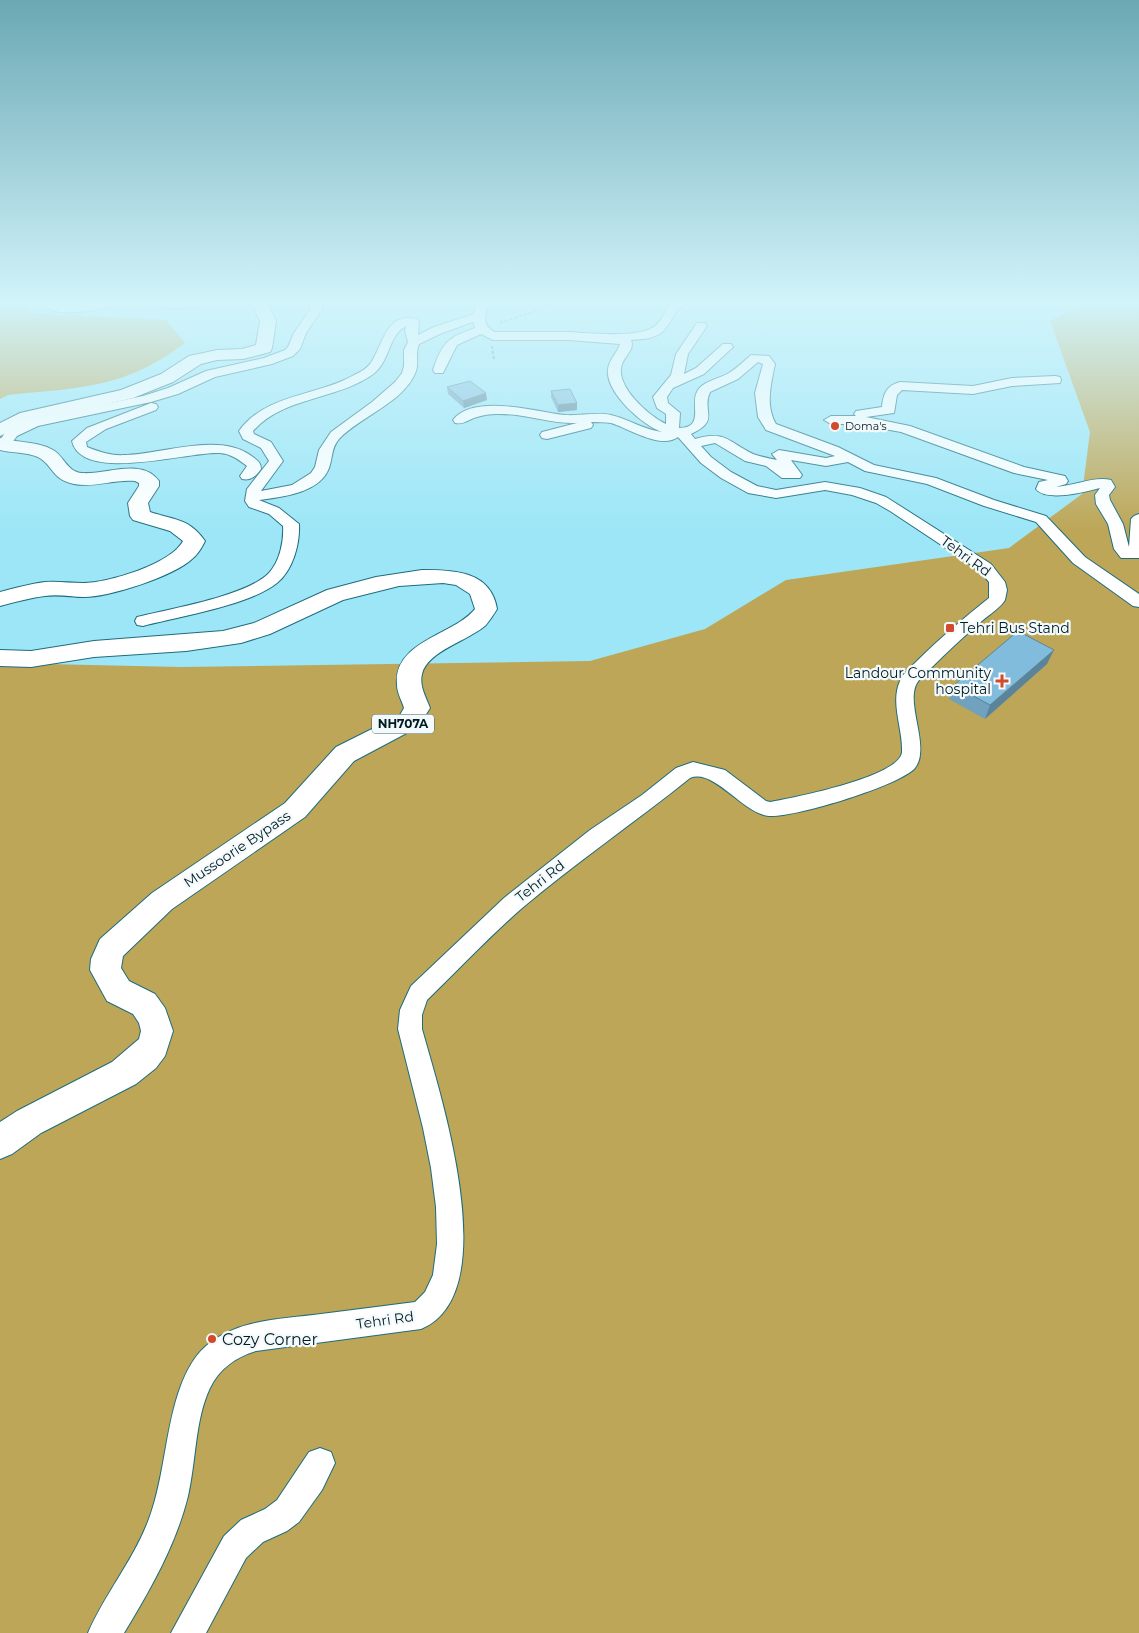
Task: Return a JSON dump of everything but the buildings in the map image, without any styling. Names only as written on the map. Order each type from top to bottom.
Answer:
[{"type":"highway","points":[[1,439],[27,417],[127,394],[166,378]]},
{"type":"highway","points":[[0,599],[15,594],[40,591],[69,588],[83,590],[110,586],[169,564],[184,556],[191,548],[194,540],[180,526],[152,521],[140,516],[138,503],[149,486],[149,481],[142,475],[132,474],[92,480],[68,476],[50,456],[1,439]]},
{"type":"highway","name":"Mussoorie Bypass","points":[[0,658],[23,660],[94,649],[195,642],[242,635],[268,626],[321,600],[375,584],[409,578],[433,577],[465,580],[476,586],[484,598],[486,609],[478,620],[426,652],[410,671],[409,685],[417,708],[409,722],[345,754],[295,810],[162,900],[111,948],[106,959],[105,970],[110,979],[118,991],[144,1004],[154,1018],[157,1031],[153,1046],[144,1057],[124,1073],[29,1122],[0,1142]]},
{"type":"street","points":[[1,439],[34,423],[130,403],[187,385],[202,378]]},
{"type":"street","points":[[143,621],[250,591],[275,577],[286,554],[292,529],[291,524],[274,511],[254,504],[252,497],[257,485],[276,461],[266,445],[246,434],[249,427],[276,408],[337,389],[357,378]]},
{"type":"street","points":[[252,497],[294,488],[316,476],[321,470],[326,448],[333,438],[346,426],[375,406],[405,378]]},
{"type":"street","points":[[617,378],[629,401],[650,421],[682,436]]},
{"type":"street","points":[[674,378],[666,387],[660,397],[660,401],[673,413],[682,436]]},
{"type":"street","points":[[666,387],[687,378]]},
{"type":"street","points":[[682,436],[702,421],[704,412],[701,399],[705,389],[728,378]]},
{"type":"street","points":[[766,378],[762,393],[767,422],[786,434],[833,450],[877,470],[931,481],[1041,520],[1050,527],[1078,560],[1139,602]]},
{"type":"street","points":[[833,450],[823,433],[824,428],[831,420],[846,416],[886,412],[889,410],[892,390],[900,386],[973,390],[1012,382],[1055,380]]},
{"type":"street","points":[[187,385],[176,396],[138,414],[86,433],[79,441],[81,449],[101,457],[128,460],[200,450],[232,450],[243,454],[254,465],[254,469],[247,476]]},
{"type":"street","points":[[460,420],[472,413],[485,410],[540,414],[567,419],[610,419],[655,435],[718,439],[750,458],[770,463],[790,475],[796,475],[779,454],[826,462],[849,458]]},
{"type":"street","points":[[547,435],[610,419]]},
{"type":"street","points":[[831,420],[853,420],[883,424],[923,434],[1019,470],[1060,479],[1061,481],[1044,485],[1043,489],[1045,490],[1066,490],[1106,482],[1108,487],[1102,494],[1102,500],[1115,523],[1122,549],[1127,555],[1134,555],[1136,552],[1139,519]]},
{"type":"street","name":"Tehri Rd","points":[[105,1633],[152,1554],[172,1498],[192,1398],[205,1369],[217,1355],[239,1341],[256,1337],[421,1315],[435,1302],[445,1278],[451,1248],[450,1212],[446,1170],[410,1028],[411,1011],[419,993],[512,904],[596,836],[649,800],[683,773],[693,769],[718,775],[760,808],[770,808],[798,805],[864,786],[896,772],[908,763],[911,755],[911,735],[905,703],[909,680],[945,643],[997,600],[1000,592],[998,582],[985,567],[881,500],[855,491],[825,486],[776,494],[758,492],[715,467],[682,436]]},
{"type":"street","points":[[188,1633],[235,1547],[252,1531],[276,1520],[288,1510],[311,1479],[320,1463]]},
{"type":"shaded area","points":[[0,378],[119,378],[77,388],[8,395],[0,399]]},
{"type":"shaded area","points":[[1071,378],[1139,378],[1139,1633],[0,1633],[0,663],[181,667],[590,661],[705,629],[786,580],[1009,548],[1082,494],[1090,432]]},
{"type":"place","name":"Doma's","points":[[835,426]]},
{"type":"place","name":"Tehri Bus Stand","points":[[950,628]]},
{"type":"place","name":"Landour Community hospital","points":[[1002,681]]},
{"type":"place","name":"Cozy Corner","points":[[212,1339]]}]
